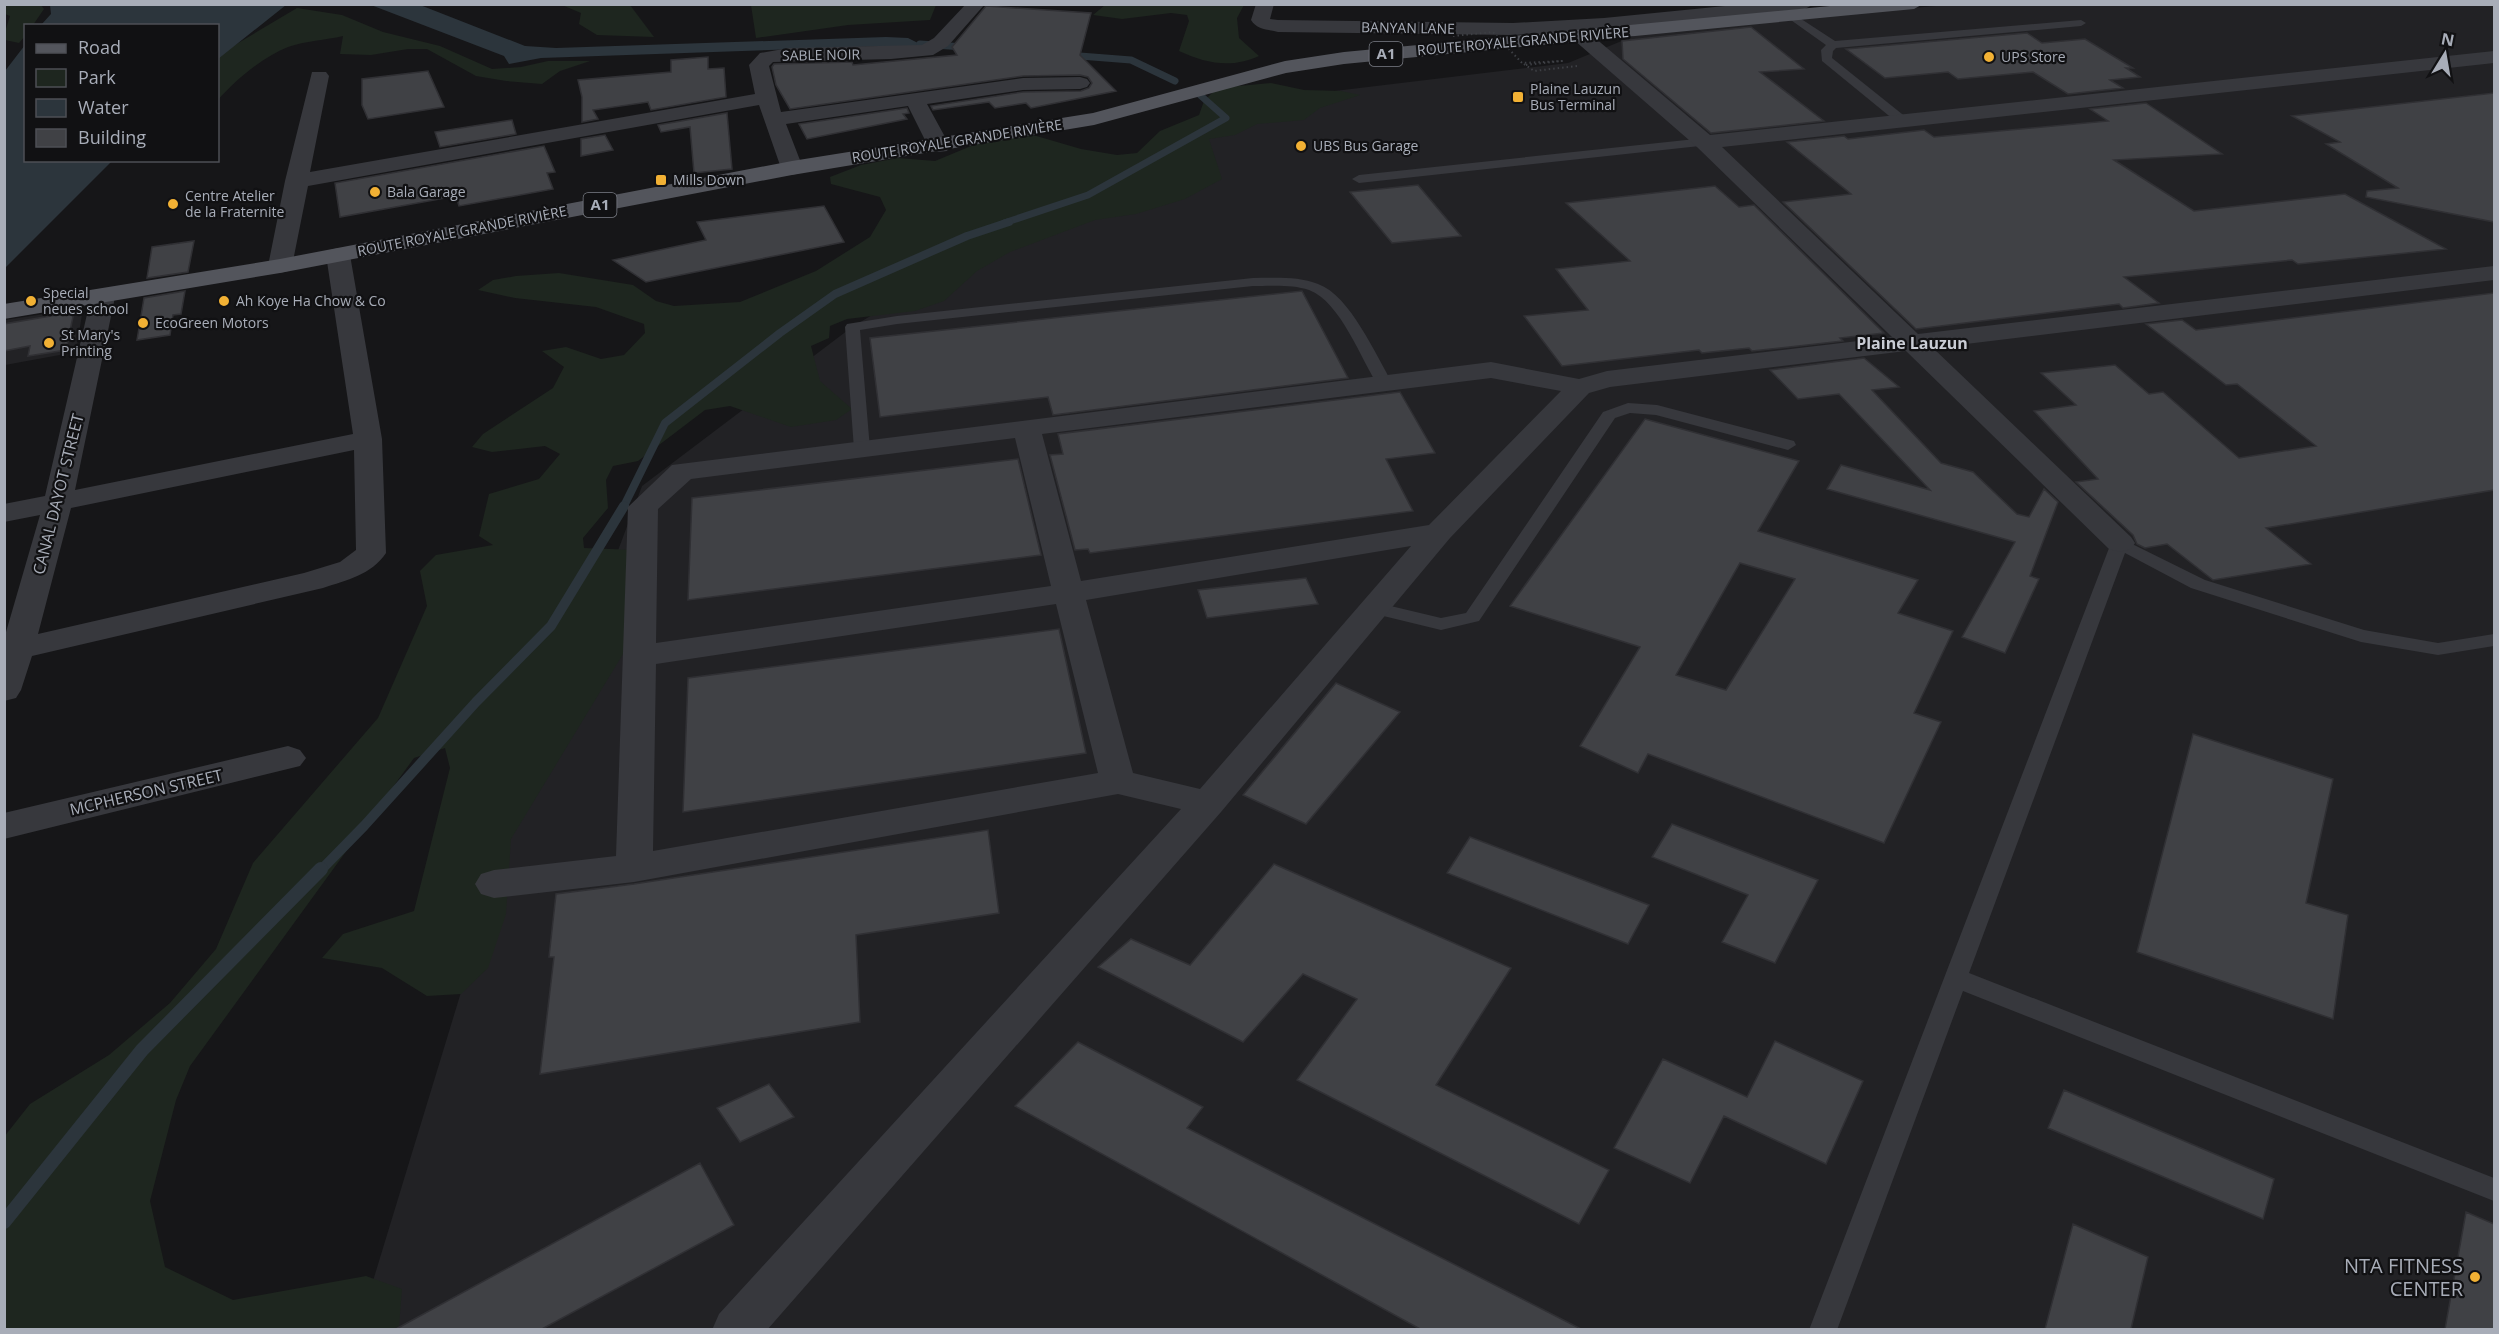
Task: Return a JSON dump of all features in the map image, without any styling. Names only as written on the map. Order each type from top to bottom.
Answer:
[{"type":"main road","name":"ROUTE ROYALE GRANDE RIVIÈRE","points":[[4,312],[280,266],[792,168],[939,146],[1094,118],[1285,68],[1344,58],[1581,36],[1798,10],[1914,4]]},
{"type":"street","name":"SABLE NOIR","points":[[792,168],[766,98],[759,65],[767,57],[789,54],[926,51],[941,42],[976,4]]},
{"type":"street","name":"BANYAN LANE","points":[[1264,4],[1260,20],[1263,23],[1290,27],[1513,29],[1798,10]]},
{"type":"street","points":[[1651,4],[1666,17]]},
{"type":"street","points":[[1581,36],[1705,142],[1911,344],[2120,543]]},
{"type":"street","points":[[1705,142],[2494,57]]},
{"type":"street","points":[[280,266],[318,76]]},
{"type":"street","points":[[774,119],[1023,84],[1080,83]]},
{"type":"street","points":[[296,181],[766,98]]},
{"type":"street","points":[[914,99],[939,146]]},
{"type":"street","points":[[12,650],[312,581],[351,568],[371,553],[368,439],[338,255]]},
{"type":"street","points":[[634,868],[643,507],[682,471],[1491,370],[1580,387],[1607,380],[2494,273]]},
{"type":"street","name":"CANAL DAYOT STREET","points":[[4,690],[12,650],[58,502],[104,297]]},
{"type":"street","points":[[736,1329],[1208,803],[1439,532],[1580,387]]},
{"type":"street","points":[[1026,428],[1118,782]]},
{"type":"street","points":[[4,513],[368,439]]},
{"type":"street","points":[[640,656],[1068,593],[1439,532]]},
{"type":"street","name":"MCPHERSON STREET","points":[[4,826],[288,758]]},
{"type":"street","points":[[494,884],[634,868],[1118,782],[1208,803]]},
{"type":"lane","points":[[1798,10],[1833,45]]},
{"type":"lane","points":[[1903,121],[1826,59],[1827,50],[1833,45],[2081,23]]},
{"type":"lane","points":[[1359,179],[1705,142]]},
{"type":"lane","points":[[862,449],[852,327],[897,320],[1253,282],[1288,282],[1316,287],[1335,302],[1384,384]]},
{"type":"lane","points":[[1374,608],[1442,624],[1472,617],[1609,415],[1628,408],[1657,410],[1788,445]]},
{"type":"lane","points":[[1823,1329],[2120,543],[2198,584],[2361,636],[2438,649],[2494,640]]},
{"type":"lane","points":[[1956,978],[2494,1190]]},
{"type":"path","points":[[1453,36],[1492,33],[1522,63],[1562,61],[1525,64],[1534,71],[1614,63]]},
{"type":"shaded area","points":[[1947,5],[2494,5],[2494,1329],[358,1330],[494,884],[642,486],[852,327],[1226,104],[1568,63],[1646,31]]},
{"type":"shaded area","points":[[83,308],[76,352],[5,365],[5,320]]},
{"type":"green space","points":[[5,4],[41,5],[44,9],[34,24],[24,24],[24,37],[19,43],[5,40],[10,16],[5,14]]},
{"type":"green space","points":[[751,4],[936,5],[930,20],[848,25],[756,38]]},
{"type":"green space","points":[[562,5],[630,5],[654,37],[597,35],[579,24],[581,13]]},
{"type":"green space","points":[[1105,5],[1244,5],[1237,18],[1239,38],[1259,56],[1228,63],[1199,59],[1179,51],[1189,21],[1187,15],[1171,13],[1122,19],[1093,15]]},
{"type":"green space","points":[[297,8],[342,15],[383,32],[440,46],[492,69],[521,67],[548,61],[590,61],[560,71],[542,84],[506,81],[476,76],[427,49],[408,49],[371,55],[340,54],[343,36],[301,43],[279,51],[250,70],[219,99],[219,54]]},
{"type":"green space","points":[[1271,83],[1304,90],[1341,91],[1360,95],[1320,108],[1304,120],[1257,124],[1235,135],[1209,139],[1222,179],[1185,199],[1136,214],[1095,220],[1010,252],[977,271],[944,301],[915,311],[847,319],[830,326],[829,338],[811,346],[820,381],[852,409],[836,420],[791,427],[730,406],[705,410],[638,461],[613,466],[606,480],[608,508],[583,538],[584,548],[636,550],[623,654],[511,839],[506,914],[488,968],[461,994],[427,996],[382,968],[322,958],[343,934],[414,911],[450,768],[445,748],[414,758],[190,1066],[176,1100],[150,1201],[165,1267],[233,1300],[366,1276],[402,1289],[399,1326],[391,1330],[5,1329],[4,1137],[30,1104],[109,1055],[170,1003],[216,949],[253,863],[378,718],[427,606],[420,571],[436,555],[493,545],[479,536],[489,494],[539,479],[560,454],[545,446],[492,452],[472,447],[483,434],[553,388],[564,367],[542,351],[566,347],[601,359],[624,355],[645,333],[644,324],[596,307],[515,298],[478,290],[493,280],[559,273],[633,285],[656,301],[674,306],[740,302],[816,271],[870,237],[886,210],[880,197],[831,184],[830,177],[861,165],[898,158],[935,161],[976,144],[1012,136],[1033,135],[1081,149],[1117,155],[1137,153],[1160,131],[1199,115],[1204,101],[1217,88]]},
{"type":"water","points":[[50,4],[286,5],[219,58],[219,24],[42,24],[51,14]]},
{"type":"water","points":[[371,5],[420,5],[525,46],[556,48],[886,37],[908,38],[920,44],[920,47],[886,46],[541,58],[509,64],[504,56]]},
{"type":"water","points":[[24,46],[24,162],[111,162],[5,268],[5,71]]},
{"type":"building","points":[[986,6],[1091,13],[1080,55],[1116,91],[1031,108],[1026,103],[995,108],[989,102],[933,110],[931,106],[1023,92],[1081,91],[1089,88],[1092,83],[1088,77],[1080,75],[1023,76],[790,109],[776,85],[772,67],[774,64],[852,62],[853,65],[957,55],[952,47]]},
{"type":"building","points":[[1751,27],[1804,69],[1760,72],[1824,121],[1711,133],[1623,59],[1622,41]]},
{"type":"building","name":"UPS Store","points":[[2027,33],[2042,43],[2085,39],[2133,68],[2126,68],[2140,77],[2110,80],[2123,88],[2068,94],[2033,72],[1958,79],[1948,72],[1885,78],[1846,49]]},
{"type":"building","points":[[708,57],[708,69],[724,68],[726,97],[651,110],[648,102],[593,110],[598,119],[582,122],[582,97],[578,80],[671,72],[671,60]]},
{"type":"building","points":[[428,71],[444,107],[368,119],[362,105],[362,79]]},
{"type":"building","points":[[2494,93],[2494,222],[2366,197],[2367,191],[2398,188],[2326,144],[2340,142],[2292,116]]},
{"type":"building","points":[[2146,103],[2222,154],[2114,160],[2194,211],[2345,194],[2446,249],[2298,264],[2292,260],[2124,277],[2159,303],[2123,308],[2119,304],[1916,329],[1783,202],[1851,194],[1787,142],[1844,136],[1848,139],[1924,130],[1934,137],[2108,121],[2090,109]]},
{"type":"building","points":[[907,108],[909,113],[903,114],[907,119],[807,139],[799,124]]},
{"type":"building","points":[[727,113],[732,169],[694,173],[690,127],[661,132],[658,125]]},
{"type":"building","points":[[512,120],[516,134],[440,147],[435,132]]},
{"type":"building","points":[[605,135],[613,150],[581,156],[581,139]]},
{"type":"building","points":[[544,146],[555,172],[547,173],[553,189],[459,206],[456,196],[340,217],[335,183]]},
{"type":"building","points":[[1418,185],[1461,236],[1392,243],[1350,192]]},
{"type":"building","points":[[1715,186],[1739,207],[1754,205],[1884,333],[1840,338],[1843,341],[1752,351],[1749,348],[1702,353],[1699,350],[1562,366],[1524,316],[1588,310],[1556,269],[1630,261],[1566,203]]},
{"type":"building","points":[[824,206],[844,242],[646,282],[613,260],[706,240],[697,222]]},
{"type":"building","points":[[194,241],[188,272],[147,278],[152,247]]},
{"type":"building","points":[[185,291],[181,314],[173,315],[170,335],[137,340],[144,298]]},
{"type":"building","points":[[1302,291],[1348,378],[1053,415],[1048,397],[880,417],[870,338]]},
{"type":"building","points":[[2494,293],[2494,490],[2266,528],[2311,564],[2213,580],[2167,544],[2145,548],[2137,544],[2133,535],[2076,482],[2098,479],[2034,411],[2076,405],[2041,373],[2115,365],[2149,394],[2163,392],[2239,458],[2316,446],[2237,384],[2226,385],[2146,324],[2182,320],[2196,330]]},
{"type":"building","points":[[74,312],[66,350],[28,356],[30,346],[4,351],[4,324]]},
{"type":"building","points":[[1864,358],[1899,387],[1872,390],[1941,463],[1973,472],[2017,514],[2029,517],[2044,489],[2058,502],[2030,576],[2039,579],[2005,653],[1962,637],[2015,542],[1827,489],[1841,465],[1930,490],[1839,394],[1798,399],[1770,370]]},
{"type":"building","points":[[1400,392],[1435,453],[1386,459],[1413,511],[1090,553],[1088,549],[1075,550],[1050,455],[1063,454],[1058,434]]},
{"type":"building","points":[[1645,419],[1799,461],[1758,531],[1918,580],[1898,613],[1953,631],[1914,713],[1941,722],[1884,843],[1648,754],[1638,773],[1580,746],[1640,647],[1510,606]],"holes":[[[1740,563],[1795,579],[1726,690],[1676,675]]]},
{"type":"building","points":[[1018,459],[1041,555],[688,600],[692,498]]},
{"type":"building","points":[[1306,578],[1318,604],[1207,618],[1198,590]]},
{"type":"building","points":[[1059,629],[1086,753],[683,812],[688,678]]},
{"type":"building","points":[[1336,683],[1400,712],[1306,824],[1243,795]]},
{"type":"building","points":[[2193,734],[2333,779],[2306,903],[2348,915],[2333,1019],[2137,952]]},
{"type":"building","points":[[1672,824],[1818,880],[1775,963],[1722,942],[1748,895],[1652,857]]},
{"type":"building","points":[[988,830],[999,913],[856,935],[860,1022],[540,1074],[554,957],[549,957],[556,894]]},
{"type":"building","points":[[1470,837],[1649,905],[1628,944],[1447,873]]},
{"type":"building","points":[[1274,864],[1511,968],[1436,1085],[1609,1170],[1579,1224],[1297,1080],[1357,999],[1303,974],[1243,1042],[1098,967],[1131,939],[1190,965]]},
{"type":"building","points":[[1775,1041],[1863,1081],[1826,1164],[1724,1116],[1690,1183],[1614,1148],[1663,1059],[1747,1097]]},
{"type":"building","points":[[1078,1042],[1203,1107],[1187,1128],[1581,1329],[1420,1329],[1015,1106]]},
{"type":"building","points":[[769,1084],[794,1117],[740,1142],[717,1108]]},
{"type":"building","points":[[2064,1090],[2274,1179],[2263,1219],[2048,1128]]},
{"type":"building","points":[[700,1163],[734,1225],[542,1329],[396,1329]]},
{"type":"building","name":"NTA FITNESS CENTER","points":[[2466,1212],[2494,1224],[2494,1329],[2445,1329]]},
{"type":"building","points":[[2073,1224],[2148,1257],[2131,1329],[2045,1329]]},
{"type":"waterway","points":[[920,44],[964,47]]},
{"type":"waterway","points":[[1067,55],[1131,60],[1175,81]]},
{"type":"waterway","points":[[1004,223],[1088,195],[1226,118],[1200,95]]},
{"type":"waterway","points":[[624,506],[665,423],[780,333],[835,294],[967,236],[1009,222]]},
{"type":"waterway","points":[[320,871],[364,826],[476,702],[551,626],[624,506]]},
{"type":"waterway","points":[[4,1222],[142,1050],[321,869]]},
{"type":"place","name":"UPS Store","points":[[1989,57]]},
{"type":"place","name":"Plaine Lauzun Bus Terminal","points":[[1518,97]]},
{"type":"place","name":"UBS Bus Garage","points":[[1301,146]]},
{"type":"place","name":"Mills Down","points":[[661,180]]},
{"type":"place","name":"Bala Garage","points":[[375,192]]},
{"type":"place","name":"Centre Atelier de la Fraternite","points":[[173,204]]},
{"type":"place","name":"Special neues school","points":[[31,301]]},
{"type":"place","name":"Ah Koye Ha Chow & Co","points":[[224,301]]},
{"type":"place","name":"EcoGreen Motors","points":[[143,323]]},
{"type":"place","name":"St Mary's Printing","points":[[49,343]]},
{"type":"place","name":"NTA FITNESS CENTER","points":[[2475,1277]]},
{"type":"district","name":"Plaine Lauzun","points":[[1912,343]]}]
